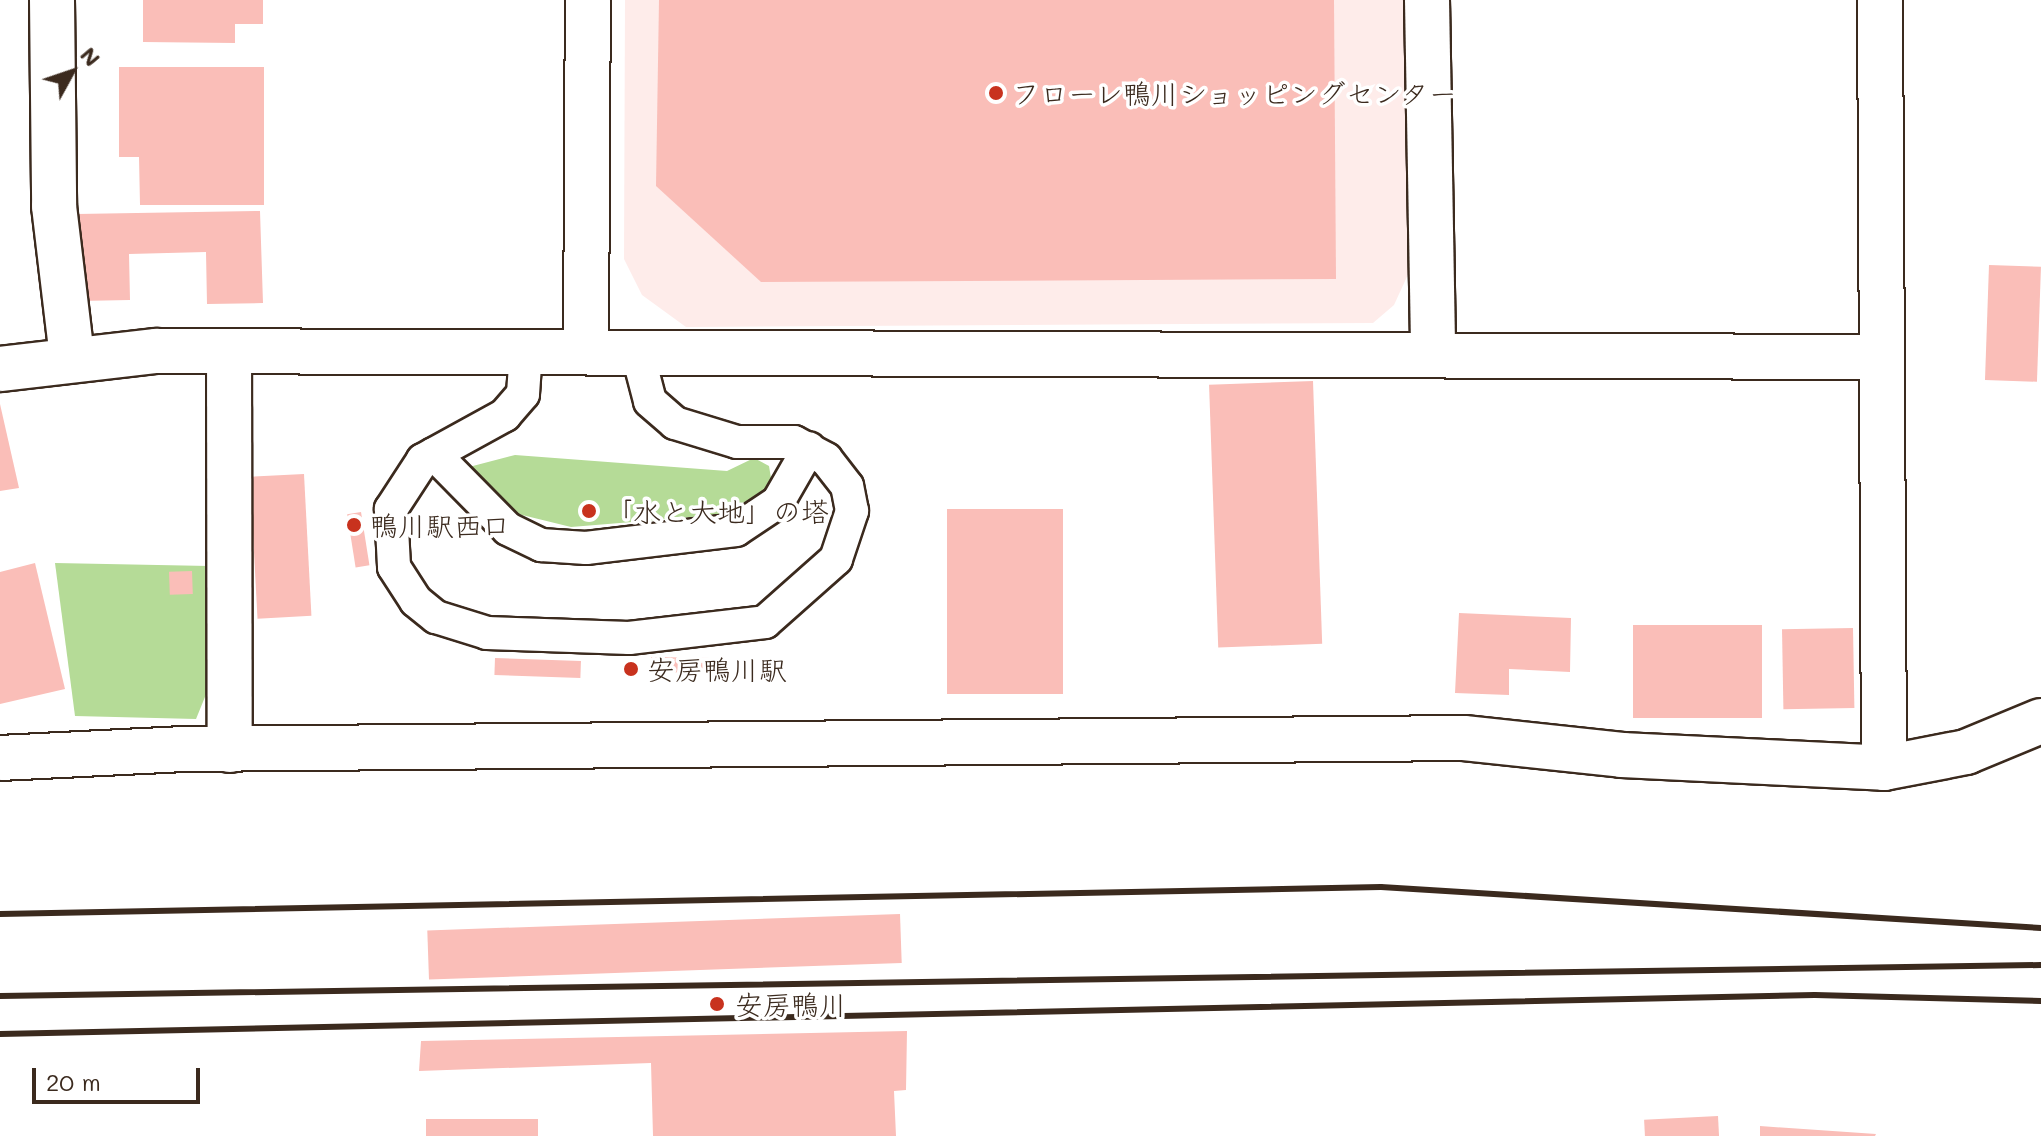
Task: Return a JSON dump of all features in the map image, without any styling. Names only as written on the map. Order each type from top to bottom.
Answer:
[{"type":"street","points":[[52,0],[54,206],[72,357]]},
{"type":"street","points":[[586,351],[588,0]]},
{"type":"street","points":[[1427,0],[1433,351]]},
{"type":"street","points":[[1880,0],[1879,357],[1884,768]]},
{"type":"street","points":[[229,351],[230,750]]},
{"type":"street","points":[[0,369],[72,357],[229,351],[1433,351],[1879,357]]},
{"type":"street","points":[[0,758],[230,750],[1464,738],[1622,755],[1884,768],[1966,752],[2041,721]]},
{"type":"lane","points":[[526,351],[523,394],[505,415],[434,454],[408,476],[391,509],[394,567],[416,601],[436,617],[487,633],[629,638],[765,622],[821,577],[846,540],[852,511],[847,486],[809,448],[737,442],[675,423],[650,401],[637,351]]},
{"type":"lane","points":[[434,454],[508,529],[541,545],[586,548],[736,530],[778,502],[809,448]]},
{"type":"shaded area","name":"フローレ鴨川ショッピングセンター","points":[[625,0],[1408,0],[1416,257],[1394,305],[1373,323],[686,327],[642,295],[624,259]]},
{"type":"green space","points":[[515,455],[727,471],[754,458],[769,466],[772,484],[759,498],[718,515],[571,527],[514,513],[469,467]]},
{"type":"green space","points":[[55,563],[209,566],[209,687],[196,719],[75,716]]},
{"type":"building","points":[[143,0],[263,0],[263,24],[235,24],[235,43],[143,42]]},
{"type":"building","name":"フローレ鴨川ショッピングセンター","points":[[659,0],[1334,0],[1336,279],[761,282],[656,186]]},
{"type":"building","points":[[119,67],[264,67],[264,205],[140,205],[139,157],[119,157]]},
{"type":"building","points":[[260,211],[263,303],[207,304],[206,252],[129,254],[130,300],[79,301],[77,214]]},
{"type":"building","points":[[1989,265],[2041,267],[2037,382],[1985,380]]},
{"type":"building","points":[[1313,381],[1322,644],[1218,647],[1209,385]]},
{"type":"building","points":[[0,404],[19,488],[0,491]]},
{"type":"building","points":[[304,474],[311,616],[258,619],[250,477]]},
{"type":"building","points":[[947,509],[1063,509],[1063,694],[947,694]]},
{"type":"building","points":[[361,512],[369,565],[356,568],[347,514]]},
{"type":"building","points":[[35,563],[65,689],[0,704],[0,572]]},
{"type":"building","points":[[192,571],[193,594],[170,595],[169,572]]},
{"type":"building","points":[[1459,613],[1571,618],[1570,672],[1509,669],[1509,695],[1455,693]]},
{"type":"building","points":[[1633,625],[1762,625],[1762,718],[1633,718]]},
{"type":"building","points":[[1853,628],[1854,708],[1783,709],[1782,629]]},
{"type":"building","points":[[651,657],[726,658],[726,673],[651,672]]},
{"type":"building","points":[[495,658],[581,661],[580,678],[494,675]]},
{"type":"building","points":[[900,914],[902,963],[429,979],[427,931]]},
{"type":"building","points":[[907,1031],[906,1090],[894,1091],[896,1136],[653,1136],[651,1063],[419,1071],[421,1041]]},
{"type":"building","points":[[1718,1116],[1719,1136],[1645,1136],[1644,1120]]},
{"type":"building","points":[[426,1119],[538,1119],[538,1136],[426,1136]]},
{"type":"building","points":[[1760,1126],[1876,1134],[1760,1136]]},
{"type":"railway","points":[[0,914],[1381,887],[2041,928]]},
{"type":"railway","points":[[0,996],[2041,965]]},
{"type":"railway","points":[[0,1034],[1815,995],[2041,1001]]},
{"type":"place","name":"フローレ鴨川ショッピングセンター","points":[[996,93]]},
{"type":"place","name":"「水と大地」の塔","points":[[589,511]]},
{"type":"place","name":"鴨川駅西口","points":[[354,525]]},
{"type":"place","name":"安房鴨川駅","points":[[631,669]]},
{"type":"place","name":"安房鴨川","points":[[717,1004]]}]
